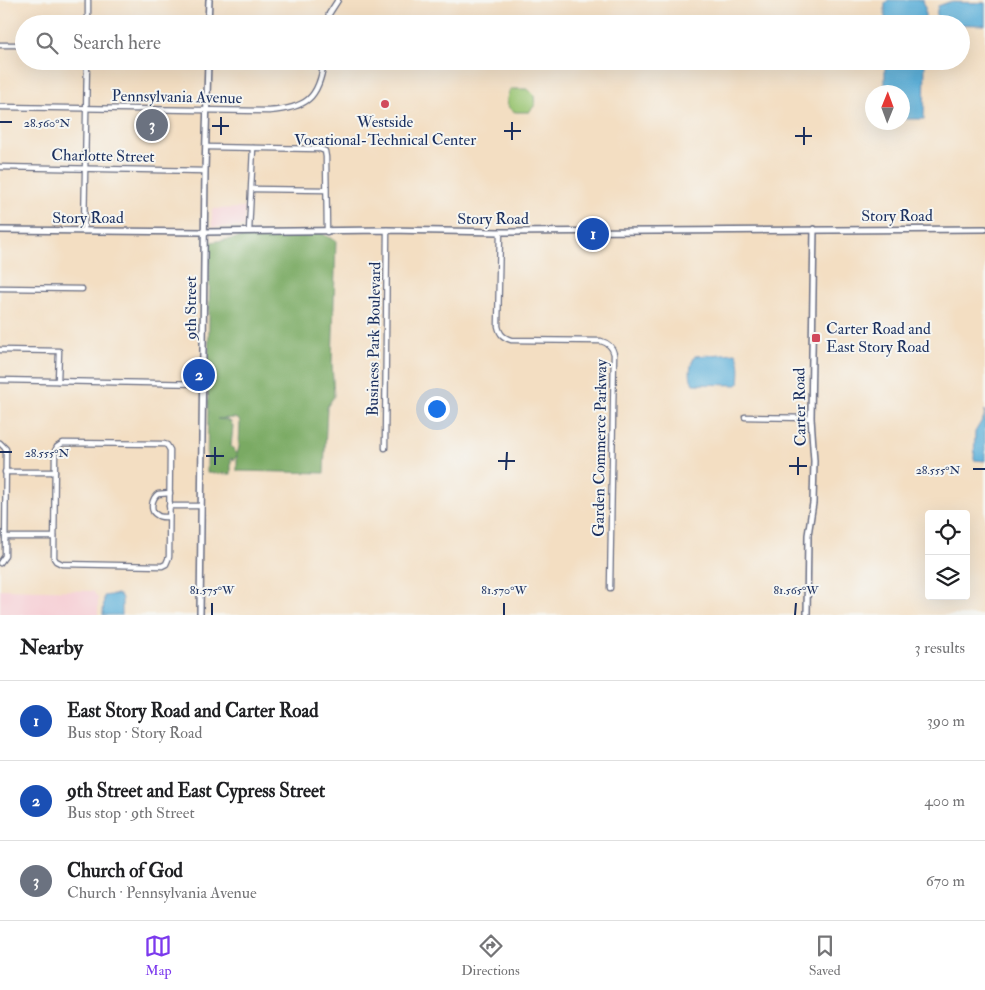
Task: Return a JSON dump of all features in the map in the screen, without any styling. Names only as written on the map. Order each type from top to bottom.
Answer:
[{"type":"street","points":[[88,0],[88,15]]},
{"type":"street","points":[[208,0],[208,15]]},
{"type":"street","points":[[329,15],[338,0]]},
{"type":"street","points":[[0,45],[15,45]]},
{"type":"street","points":[[84,230],[87,70]]},
{"type":"street","name":"9th Street","points":[[200,615],[208,70]]},
{"type":"street","name":"Pennsylvania Avenue","points":[[0,107],[289,110],[304,103],[314,94],[320,82],[322,70]]},
{"type":"street","points":[[206,147],[320,149],[326,156],[327,232]]},
{"type":"street","points":[[249,231],[253,148]]},
{"type":"street","name":"Charlotte Street","points":[[0,167],[205,171]]},
{"type":"street","points":[[252,189],[326,190]]},
{"type":"street","name":"Carter Road","points":[[807,615],[808,536],[814,503],[811,418],[814,229]]},
{"type":"street","name":"Story Road","points":[[0,230],[204,232],[387,230],[500,232],[985,229]]},
{"type":"street","name":"Business Park Boulevard","points":[[385,448],[387,230]]},
{"type":"street","name":"Garden Commerce Parkway","points":[[500,232],[499,333],[511,340],[601,341],[608,343],[613,349],[610,588]]},
{"type":"street","points":[[0,288],[82,289]]},
{"type":"street","points":[[0,350],[59,351],[58,381]]},
{"type":"street","points":[[0,380],[203,384]]},
{"type":"street","points":[[745,417],[811,418]]},
{"type":"street","points":[[0,443],[6,449],[5,556],[0,562]]},
{"type":"street","points":[[63,443],[164,444],[170,450],[170,493],[169,557],[166,564],[162,566],[59,564],[54,558],[55,451],[63,443]]},
{"type":"street","points":[[5,472],[55,472]]},
{"type":"street","points":[[169,517],[159,517],[155,514],[153,511],[153,500],[158,494],[170,493]]},
{"type":"street","points":[[169,506],[201,506]]},
{"type":"street","points":[[5,537],[54,537]]},
{"type":"shaded area","points":[[245,208],[244,227],[212,227],[212,209]]},
{"type":"shaded area","points":[[0,589],[93,591],[98,598],[98,615],[0,615]]},
{"type":"green space","points":[[511,89],[528,89],[534,95],[535,105],[529,112],[516,112],[510,109],[507,99]]},
{"type":"green space","points":[[319,232],[336,241],[332,364],[334,396],[327,407],[324,473],[237,471],[237,455],[234,460],[231,458],[231,474],[207,473],[210,242],[254,236]],"holes":[[[217,419],[238,419],[240,422],[237,454],[231,446],[233,427],[231,422]]]},
{"type":"water","points":[[888,0],[923,0],[925,15],[885,15],[885,4]]},
{"type":"water","points":[[949,2],[985,3],[985,25],[970,25],[970,15],[937,15],[938,6]]},
{"type":"water","points":[[885,70],[925,70],[924,119],[910,119],[910,85],[885,85]]},
{"type":"water","points":[[736,353],[740,367],[739,383],[737,385],[693,384],[690,370],[695,356]]},
{"type":"water","points":[[985,410],[985,461],[974,460],[975,432],[984,417]]},
{"type":"water","points":[[117,594],[122,599],[122,615],[103,615],[104,596]]},
{"type":"place","name":"Westside Vocational-Technical Center","points":[[385,104]]},
{"type":"place","name":"Church of God","points":[[152,125]]},
{"type":"place","name":"East Story Road and Carter Road","points":[[593,234]]},
{"type":"place","name":"Carter Road and East Story Road","points":[[816,338]]},
{"type":"place","name":"9th Street and East Cypress Street","points":[[199,375]]}]
